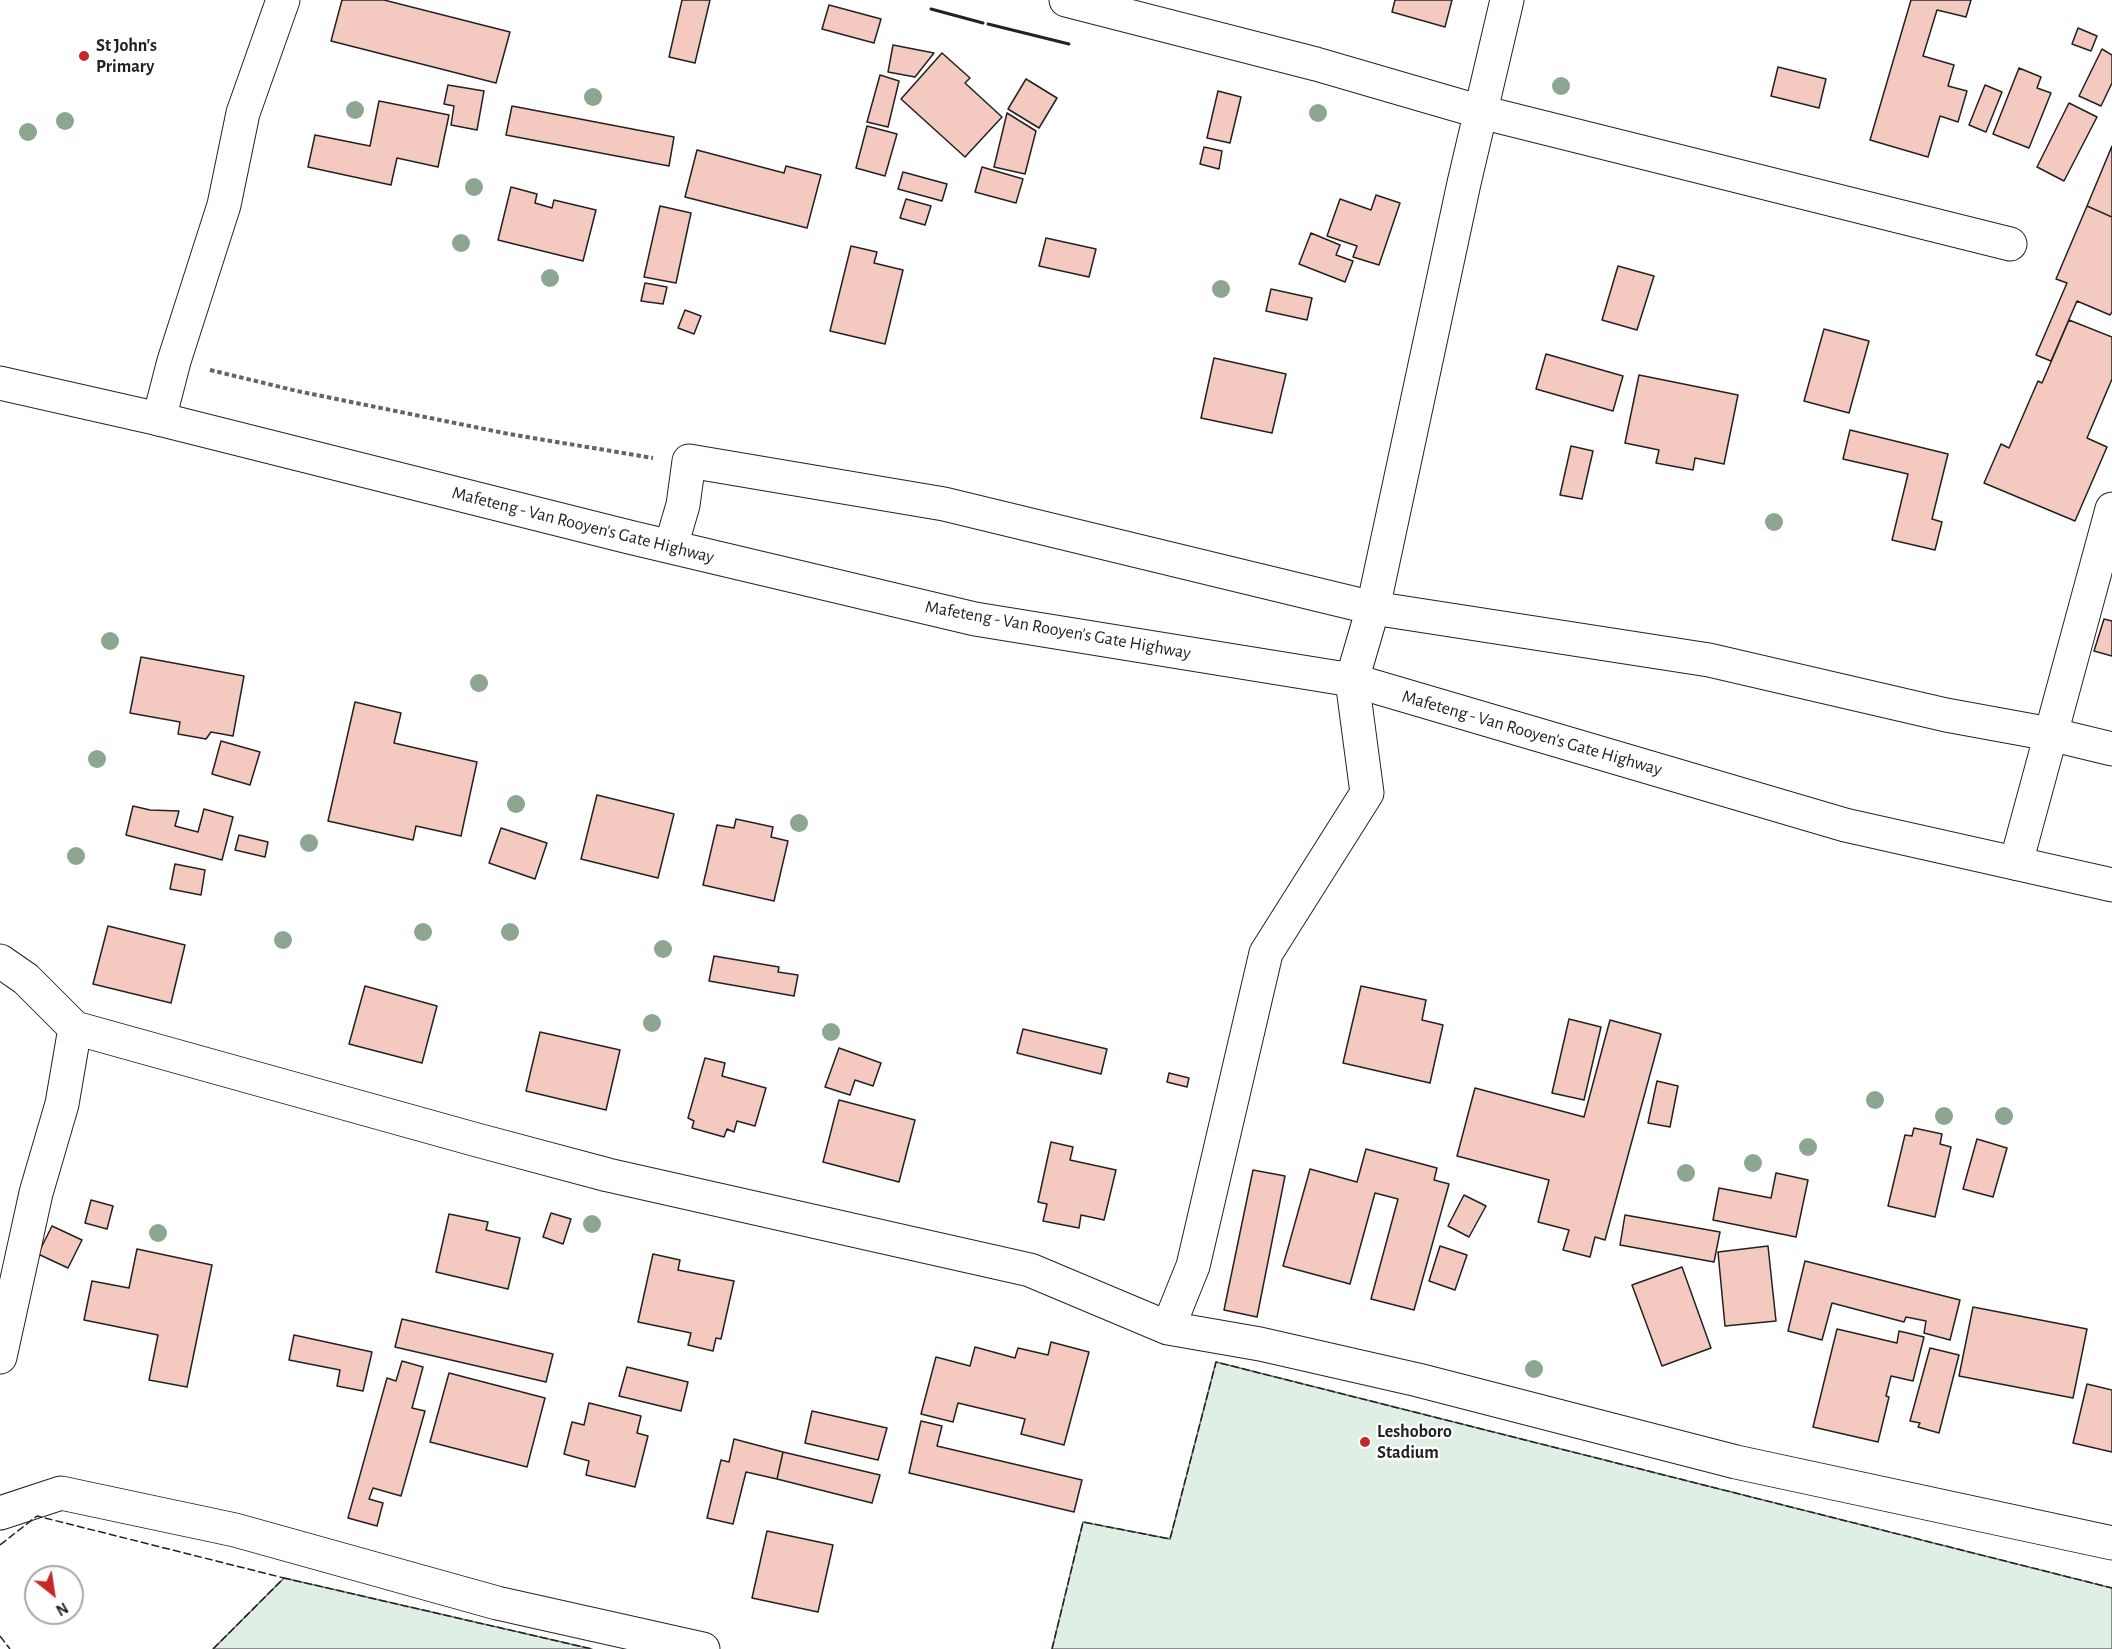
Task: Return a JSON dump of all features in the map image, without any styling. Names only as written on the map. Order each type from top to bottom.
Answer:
[{"type":"street","points":[[159,419],[174,361],[224,205],[243,113],[283,0]]},
{"type":"street","points":[[1066,0],[1317,64],[1481,112],[2010,244]]},
{"type":"street","points":[[1168,1328],[1193,1266],[1266,953],[1367,793],[1352,680],[1373,608],[1464,183],[1508,0]]},
{"type":"street","name":"Mafeteng - Van Rooyen's Gate Highway","points":[[0,383],[159,419],[975,619],[1352,680],[1845,825],[2112,885]]},
{"type":"street","points":[[670,546],[683,505],[689,461],[944,504],[1373,608],[1709,660],[1946,715],[2112,749]]},
{"type":"street","points":[[2016,863],[2112,508]]},
{"type":"street","points":[[0,961],[26,979],[75,1028],[608,1175],[1030,1270],[1168,1328],[1260,1344],[1418,1380],[1736,1462],[2112,1543]]},
{"type":"street","points":[[0,1357],[36,1193],[62,1104],[75,1028]]},
{"type":"street","points":[[0,1513],[61,1493],[235,1530],[497,1603],[703,1649]]},
{"type":"path","points":[[174,361],[297,391],[509,434],[666,460],[689,461]]},
{"type":"green space","name":"Leshoboro Stadium","points":[[1216,1362],[2112,1588],[2112,1649],[1052,1649],[1083,1522],[1170,1539]]},
{"type":"green space","points":[[284,1578],[592,1649],[213,1649]]},
{"type":"building","points":[[342,0],[384,0],[510,32],[496,83],[331,41]]},
{"type":"building","points":[[682,0],[710,0],[695,63],[669,57]]},
{"type":"building","points":[[1395,0],[1452,0],[1445,27],[1392,12]]},
{"type":"building","points":[[1911,0],[1971,0],[1966,17],[1937,10],[1923,56],[1954,65],[1948,86],[1967,91],[1958,122],[1940,116],[1928,157],[1870,140]]},
{"type":"building","points":[[829,5],[881,19],[874,43],[822,29]]},
{"type":"building","points":[[2078,28],[2097,36],[2091,51],[2072,44]]},
{"type":"building","points":[[893,45],[934,53],[915,77],[888,72]]},
{"type":"building","points":[[2102,49],[2112,55],[2112,83],[2101,106],[2079,96]]},
{"type":"building","points":[[942,53],[970,78],[965,83],[1002,117],[965,157],[901,99]]},
{"type":"building","points":[[1778,67],[1826,79],[1819,108],[1771,96]]},
{"type":"building","points":[[2019,68],[2041,77],[2037,88],[2051,93],[2029,148],[1993,134]]},
{"type":"building","points":[[880,75],[899,81],[888,127],[867,122]]},
{"type":"building","points":[[1026,79],[1057,98],[1039,128],[1008,109]]},
{"type":"building","points":[[448,85],[484,91],[477,130],[451,125],[454,106],[444,104]]},
{"type":"building","points":[[1985,85],[2002,92],[1986,132],[1969,125]]},
{"type":"building","points":[[1218,91],[1241,97],[1230,143],[1207,138]]},
{"type":"building","points":[[379,101],[449,115],[438,167],[397,158],[391,185],[308,167],[315,135],[370,146]]},
{"type":"building","points":[[2069,103],[2097,117],[2064,181],[2037,167]]},
{"type":"building","points":[[512,106],[674,137],[669,166],[506,135]]},
{"type":"building","points":[[1007,113],[1036,131],[1025,174],[994,167]]},
{"type":"building","points":[[867,126],[897,134],[885,176],[856,168]]},
{"type":"building","points":[[2112,146],[2112,217],[2087,206]]},
{"type":"building","points":[[1204,147],[1222,151],[1219,169],[1200,164]]},
{"type":"building","points":[[697,150],[784,173],[786,166],[821,175],[807,228],[685,197]]},
{"type":"building","points":[[982,167],[1023,179],[1016,203],[975,192]]},
{"type":"building","points":[[903,172],[947,184],[942,201],[898,189]]},
{"type":"building","points":[[511,187],[537,194],[535,203],[552,208],[554,200],[596,210],[583,261],[498,240]]},
{"type":"building","points":[[1376,195],[1400,203],[1379,265],[1353,257],[1357,246],[1327,236],[1340,199],[1371,210]]},
{"type":"building","points":[[906,199],[931,206],[925,225],[900,218]]},
{"type":"building","points":[[660,206],[691,213],[676,283],[644,277]]},
{"type":"building","points":[[2087,206],[2112,217],[2112,312],[2110,315],[2077,301],[2051,361],[2036,355],[2067,283],[2056,279]]},
{"type":"building","points":[[1311,233],[1340,245],[1336,255],[1353,261],[1345,282],[1299,264]]},
{"type":"building","points":[[1046,238],[1096,249],[1089,277],[1039,266]]},
{"type":"building","points":[[851,246],[877,252],[874,263],[903,270],[885,344],[830,331]]},
{"type":"building","points":[[1618,266],[1654,276],[1637,330],[1602,320]]},
{"type":"building","points":[[645,283],[667,287],[663,304],[641,301]]},
{"type":"building","points":[[1271,289],[1312,298],[1307,320],[1266,311]]},
{"type":"building","points":[[685,310],[701,316],[694,334],[678,328]]},
{"type":"building","points":[[2069,320],[2112,337],[2112,379],[2087,438],[2107,447],[2075,521],[1984,483],[2001,444],[2009,448],[2038,381],[2042,383]]},
{"type":"building","points":[[1824,329],[1869,341],[1849,413],[1804,401]]},
{"type":"building","points":[[1546,354],[1623,376],[1613,411],[1536,389]]},
{"type":"building","points":[[1214,358],[1286,374],[1272,433],[1201,418]]},
{"type":"building","points":[[1639,375],[1738,395],[1724,464],[1695,458],[1693,470],[1656,463],[1659,450],[1625,443]]},
{"type":"building","points":[[1850,430],[1948,454],[1932,519],[1942,522],[1935,550],[1892,540],[1908,474],[1843,459]]},
{"type":"building","points":[[1571,446],[1593,451],[1582,499],[1560,495]]},
{"type":"building","points":[[2104,619],[2112,621],[2112,656],[2094,651]]},
{"type":"building","points":[[141,657],[244,676],[233,736],[211,732],[206,739],[178,734],[180,722],[130,713]]},
{"type":"building","points":[[355,702],[401,713],[394,743],[477,762],[461,836],[416,826],[413,840],[328,821]]},
{"type":"building","points":[[221,741],[260,752],[250,785],[212,774]]},
{"type":"building","points":[[597,795],[674,814],[658,878],[581,859]]},
{"type":"building","points":[[133,806],[150,810],[179,811],[175,826],[198,832],[204,809],[233,817],[222,860],[126,835]]},
{"type":"building","points":[[736,819],[773,827],[771,837],[788,841],[774,901],[703,885],[717,825],[734,828]]},
{"type":"building","points":[[501,828],[547,843],[535,879],[489,863]]},
{"type":"building","points":[[239,835],[268,842],[265,857],[235,850]]},
{"type":"building","points":[[175,864],[205,870],[201,895],[170,889]]},
{"type":"building","points":[[108,926],[185,945],[171,1003],[93,984]]},
{"type":"building","points":[[714,956],[779,967],[778,972],[798,975],[794,996],[709,981]]},
{"type":"building","points":[[365,986],[437,1006],[422,1063],[349,1044]]},
{"type":"building","points":[[1361,986],[1426,1000],[1422,1020],[1443,1025],[1430,1083],[1343,1063]]},
{"type":"building","points":[[1569,1019],[1601,1027],[1584,1100],[1552,1093]]},
{"type":"building","points":[[1610,1020],[1661,1034],[1605,1240],[1595,1237],[1590,1257],[1563,1250],[1569,1230],[1538,1222],[1549,1180],[1457,1156],[1475,1088],[1584,1117]]},
{"type":"building","points":[[1023,1029],[1107,1049],[1101,1074],[1017,1053]]},
{"type":"building","points":[[540,1032],[620,1050],[606,1110],[526,1091]]},
{"type":"building","points":[[839,1048],[881,1063],[873,1086],[855,1080],[850,1095],[825,1087]]},
{"type":"building","points":[[705,1058],[725,1063],[722,1076],[766,1088],[755,1126],[737,1121],[734,1132],[727,1129],[724,1137],[692,1128],[694,1121],[688,1118]]},
{"type":"building","points":[[1169,1073],[1189,1078],[1187,1087],[1167,1082]]},
{"type":"building","points":[[1657,1081],[1678,1086],[1670,1127],[1648,1123]]},
{"type":"building","points":[[839,1100],[915,1120],[899,1182],[823,1162]]},
{"type":"building","points":[[1914,1128],[1942,1134],[1940,1144],[1951,1147],[1935,1217],[1888,1206],[1905,1135],[1912,1136]]},
{"type":"building","points":[[1977,1139],[2007,1148],[1993,1197],[1963,1189]]},
{"type":"building","points":[[1051,1142],[1073,1147],[1070,1160],[1116,1170],[1104,1220],[1081,1215],[1079,1228],[1043,1221],[1047,1204],[1038,1202]]},
{"type":"building","points":[[1366,1149],[1437,1168],[1434,1180],[1449,1184],[1414,1310],[1371,1299],[1398,1199],[1375,1193],[1350,1284],[1283,1266],[1310,1169],[1357,1182]]},
{"type":"building","points":[[1253,1170],[1285,1176],[1257,1317],[1224,1310]]},
{"type":"building","points":[[1776,1173],[1808,1180],[1796,1237],[1713,1220],[1719,1188],[1771,1198]]},
{"type":"building","points":[[1464,1195],[1486,1206],[1469,1237],[1448,1226]]},
{"type":"building","points":[[91,1200],[113,1206],[107,1229],[85,1223]]},
{"type":"building","points":[[551,1213],[571,1219],[563,1244],[543,1237]]},
{"type":"building","points":[[449,1214],[488,1222],[486,1230],[520,1238],[508,1289],[436,1272]]},
{"type":"building","points":[[1625,1215],[1720,1232],[1714,1262],[1620,1245]]},
{"type":"building","points":[[52,1226],[82,1240],[68,1268],[38,1254]]},
{"type":"building","points":[[1440,1246],[1467,1255],[1455,1290],[1429,1281]]},
{"type":"building","points":[[1768,1246],[1776,1321],[1725,1326],[1718,1252]]},
{"type":"building","points":[[137,1249],[212,1265],[187,1387],[149,1380],[158,1335],[84,1320],[92,1281],[129,1288]]},
{"type":"building","points":[[653,1254],[680,1260],[678,1270],[734,1281],[721,1339],[716,1338],[713,1351],[688,1345],[691,1333],[638,1322]]},
{"type":"building","points":[[1805,1261],[1960,1300],[1950,1340],[1924,1333],[1926,1321],[1906,1317],[1904,1322],[1832,1303],[1822,1340],[1788,1331]]},
{"type":"building","points":[[1682,1267],[1711,1348],[1662,1366],[1632,1285]]},
{"type":"building","points":[[1973,1307],[2087,1329],[2073,1398],[1959,1376]]},
{"type":"building","points":[[402,1319],[553,1354],[546,1382],[395,1347]]},
{"type":"building","points":[[1837,1329],[1897,1343],[1899,1331],[1924,1337],[1913,1381],[1891,1376],[1886,1396],[1889,1397],[1878,1442],[1813,1427]]},
{"type":"building","points":[[294,1335],[372,1352],[363,1391],[337,1386],[340,1370],[289,1360]]},
{"type":"building","points":[[1051,1342],[1089,1352],[1064,1445],[1021,1434],[1025,1419],[958,1403],[953,1422],[921,1414],[936,1357],[970,1366],[975,1347],[1015,1358],[1018,1348],[1048,1355]]},
{"type":"building","points":[[1930,1348],[1959,1355],[1939,1433],[1918,1427],[1920,1423],[1910,1421]]},
{"type":"building","points":[[402,1361],[423,1367],[412,1408],[425,1411],[401,1496],[373,1488],[369,1499],[383,1503],[377,1526],[348,1518],[387,1378],[396,1381]]},
{"type":"building","points":[[627,1367],[688,1382],[681,1411],[619,1396]]},
{"type":"building","points":[[449,1373],[545,1398],[527,1467],[430,1442]]},
{"type":"building","points":[[2087,1384],[2112,1390],[2112,1452],[2073,1443]]},
{"type":"building","points":[[589,1403],[641,1416],[637,1433],[648,1436],[635,1487],[586,1475],[589,1461],[564,1454],[572,1422],[584,1425]]},
{"type":"building","points":[[812,1411],[887,1428],[878,1460],[805,1443]]},
{"type":"building","points":[[921,1421],[942,1426],[937,1446],[1082,1480],[1074,1512],[909,1473]]},
{"type":"building","points":[[734,1439],[783,1452],[777,1479],[746,1472],[733,1524],[707,1518],[721,1460],[729,1462]]},
{"type":"building","points":[[783,1452],[880,1475],[872,1503],[777,1479]]},
{"type":"building","points":[[767,1531],[833,1545],[818,1612],[752,1598]]},
{"type":"fence","points":[[1052,1649],[1083,1522],[1170,1539],[1216,1362],[2112,1588]]},
{"type":"fence","points":[[0,1545],[37,1516],[284,1578]]},
{"type":"fence","points":[[213,1649],[284,1578],[592,1649]]},
{"type":"fence","points":[[0,1636],[10,1649]]},
{"type":"wall","points":[[931,9],[983,23]]},
{"type":"wall","points":[[988,24],[1069,44]]},
{"type":"place","name":"St John's Primary","points":[[84,56]]},
{"type":"place","name":"Leshoboro Stadium","points":[[1365,1442]]}]
